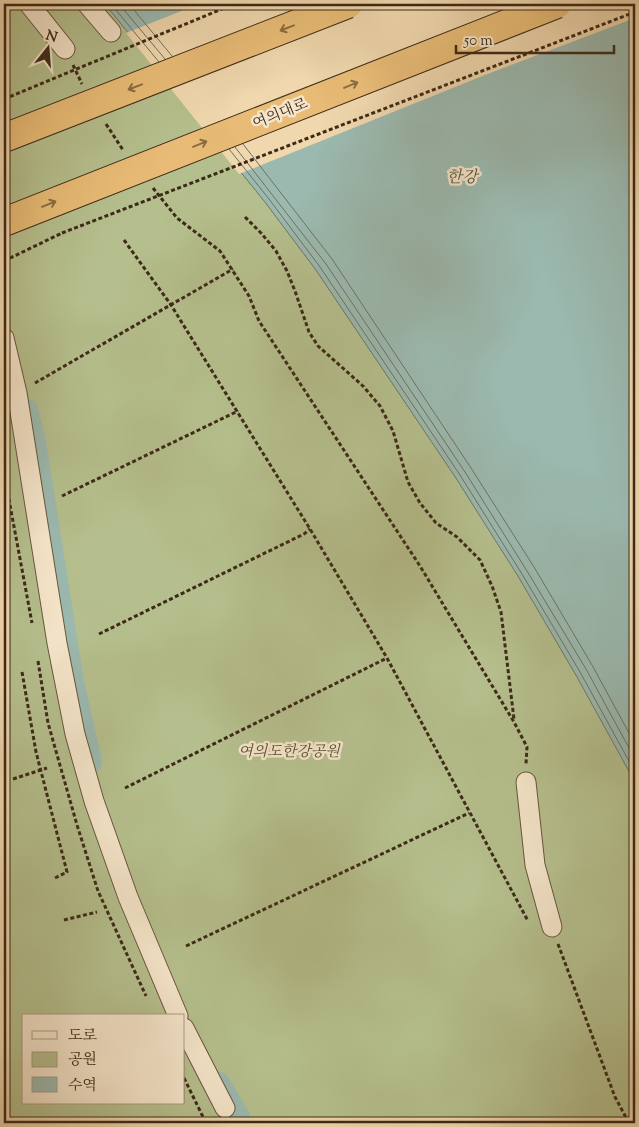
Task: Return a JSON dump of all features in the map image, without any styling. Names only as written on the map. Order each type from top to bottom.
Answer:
[{"type":"main road","points":[[4,138],[348,4]]},
{"type":"main road","name":"여의대로","points":[[4,222],[557,4]]},
{"type":"street","points":[[29,4],[65,49]]},
{"type":"street","points":[[87,4],[111,32]]},
{"type":"street","points":[[4,338],[17,393],[57,642],[75,734],[94,800],[128,897],[177,1014]]},
{"type":"street","points":[[526,782],[535,865],[552,927]]},
{"type":"street","points":[[185,1030],[225,1108]]},
{"type":"path","points":[[4,99],[234,4]]},
{"type":"path","points":[[4,260],[62,233],[635,12]]},
{"type":"path","points":[[65,49],[86,92]]},
{"type":"path","points":[[102,117],[129,157]]},
{"type":"path","points":[[153,188],[177,218],[220,251],[233,269],[249,296],[259,321],[420,566],[514,722],[527,747],[526,782]]},
{"type":"path","points":[[245,217],[276,251],[295,290],[309,332],[318,346],[363,386],[380,406],[393,431],[408,482],[420,503],[436,523],[458,538],[480,560],[501,612],[514,722]]},
{"type":"path","points":[[124,240],[171,305],[310,528],[387,658],[532,928]]},
{"type":"path","points":[[17,393],[233,269]]},
{"type":"path","points":[[62,496],[238,411]]},
{"type":"path","points":[[99,634],[304,534],[310,528]]},
{"type":"path","points":[[125,788],[387,658]]},
{"type":"path","points":[[22,672],[40,771],[68,872],[53,879]]},
{"type":"path","points":[[13,779],[47,768]]},
{"type":"path","points":[[186,946],[469,813]]},
{"type":"path","points":[[4,886],[8,892]]},
{"type":"path","points":[[64,920],[96,912]]},
{"type":"path","points":[[552,927],[615,1097],[628,1123]]},
{"type":"path","points":[[185,1080],[206,1123]]},
{"type":"green space","name":"여의도한강공원","points":[[4,4],[105,4],[265,202],[316,270],[456,478],[518,576],[576,675],[635,782],[635,1123],[4,1123]]},
{"type":"water","name":"한강","points":[[105,4],[635,4],[635,782],[576,675],[518,576],[456,478],[316,270],[265,202]]},
{"type":"pier","points":[[199,4],[635,4],[635,18],[485,75],[239,174],[126,33]]},
{"type":"waterway","points":[[27,410],[35,442],[73,682],[91,762]]},
{"type":"waterway","points":[[219,1083],[239,1117]]}]
